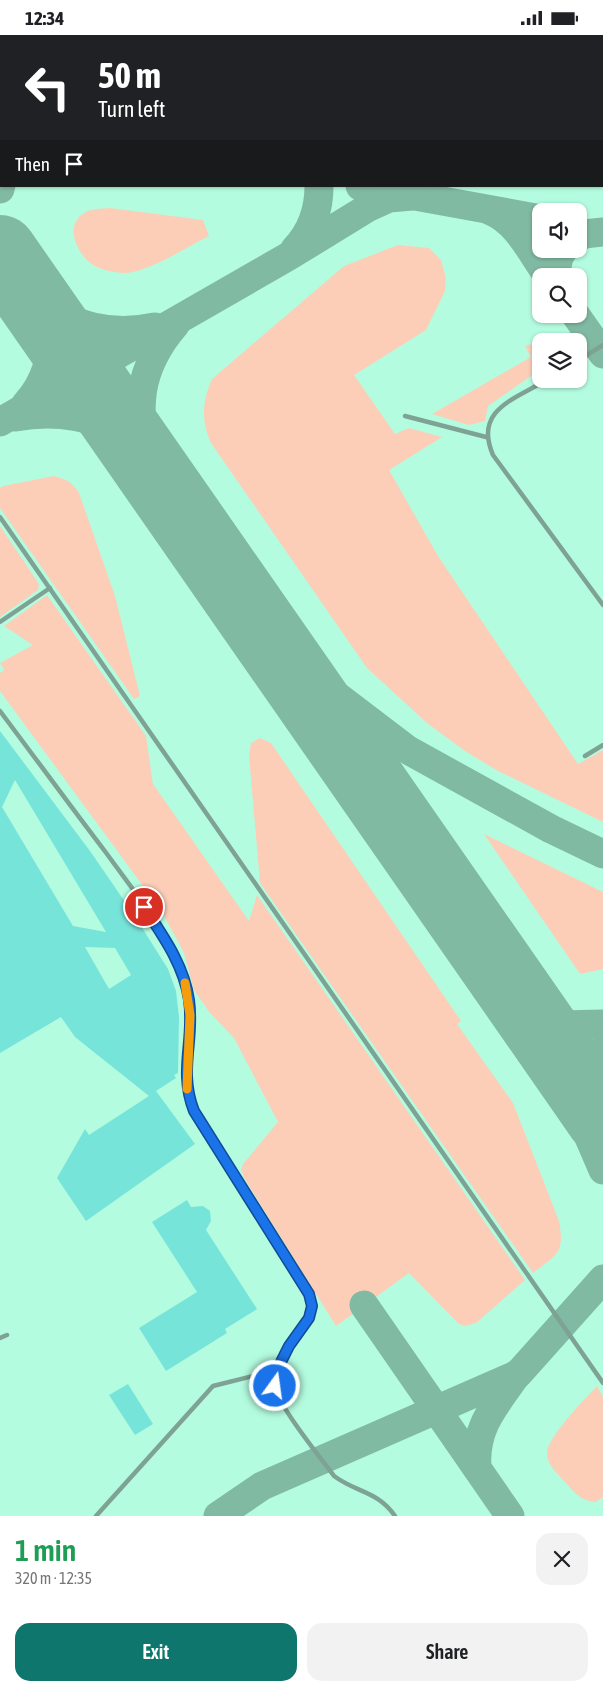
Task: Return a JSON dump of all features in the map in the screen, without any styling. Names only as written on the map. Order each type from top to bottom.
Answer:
[{"type":"lane","points":[[587,355],[603,345]]},
{"type":"lane","points":[[533,388],[493,412],[486,437],[493,455],[603,605]]},
{"type":"lane","points":[[405,416],[486,437]]},
{"type":"lane","points":[[0,517],[603,1383]]},
{"type":"lane","points":[[0,622],[50,588]]},
{"type":"lane","points":[[0,711],[136,893],[177,959],[189,1000],[185,1083],[194,1111],[309,1294],[312,1306],[309,1318],[289,1346],[277,1370],[275,1386],[281,1402],[334,1477],[345,1485],[381,1499],[395,1516]]},
{"type":"lane","points":[[585,756],[603,745]]},
{"type":"lane","points":[[0,1339],[6,1335]]},
{"type":"lane","points":[[96,1516],[213,1387],[277,1370]]},
{"type":"shaded area","points":[[110,208],[203,220],[209,236],[168,258],[135,272],[125,273],[106,270],[96,267],[89,262],[79,250],[74,235],[74,228],[76,222],[88,211]]},
{"type":"shaded area","points":[[398,245],[429,248],[441,260],[446,278],[445,291],[426,330],[354,375],[395,434],[409,428],[442,437],[389,470],[438,556],[578,764],[603,750],[603,822],[498,771],[465,751],[427,723],[367,668],[211,443],[208,435],[204,411],[206,395],[212,379],[344,266]]},
{"type":"shaded area","points":[[532,344],[532,375],[488,406],[485,421],[469,425],[432,414],[531,357],[525,346]]},
{"type":"shaded area","points":[[54,476],[68,481],[79,493],[115,596],[140,696],[134,699],[0,508],[0,488],[3,486]]},
{"type":"shaded area","points":[[0,526],[39,584],[38,590],[0,617]]},
{"type":"shaded area","points":[[47,595],[146,736],[153,784],[249,921],[257,895],[525,1280],[476,1323],[465,1326],[459,1324],[409,1273],[336,1326],[244,1178],[241,1170],[243,1164],[278,1122],[234,1038],[210,1013],[194,990],[184,953],[162,912],[0,691],[0,673],[4,670],[0,663],[33,645],[4,626]]},
{"type":"shaded area","points":[[260,738],[271,743],[461,1021],[457,1024],[513,1103],[559,1221],[561,1232],[560,1247],[557,1252],[533,1273],[260,883],[249,755],[251,743]]},
{"type":"shaded area","points":[[484,834],[603,892],[603,969],[580,974]]},
{"type":"shaded area","points":[[597,1386],[603,1397],[603,1497],[596,1502],[586,1500],[575,1493],[553,1469],[547,1454],[548,1447],[559,1429]]},
{"type":"building","points":[[0,731],[90,851],[168,969],[176,991],[179,1017],[178,1073],[174,1075],[176,1078],[156,1091],[195,1144],[86,1221],[57,1178],[85,1129],[89,1135],[149,1096],[75,1037],[61,1017],[0,1053]],"holes":[[[15,780],[106,932],[73,926],[2,807]],[[85,947],[115,948],[131,975],[109,989]]]},
{"type":"building","points":[[187,1200],[191,1207],[203,1206],[210,1211],[211,1221],[206,1230],[257,1309],[225,1329],[227,1333],[166,1371],[139,1328],[197,1292],[152,1222]]},
{"type":"building","points":[[128,1384],[153,1424],[135,1435],[109,1395]]},
{"type":"taxiway","points":[[295,249],[306,235],[313,220],[318,203],[319,187]]},
{"type":"taxiway","points":[[365,187],[532,217]]},
{"type":"taxiway","points":[[0,422],[289,256],[369,207],[389,198],[412,196]]},
{"type":"taxiway","points":[[491,211],[501,216],[516,230],[543,268]]},
{"type":"taxiway","points":[[587,234],[603,232]]},
{"type":"taxiway","points":[[0,247],[4,258]]},
{"type":"taxiway","points":[[557,268],[559,258]]},
{"type":"taxiway","points":[[36,304],[65,318],[108,330],[123,331],[155,327]]},
{"type":"taxiway","points":[[26,404],[43,378],[49,359],[49,328],[36,304]]},
{"type":"taxiway","points":[[581,323],[603,354]]},
{"type":"taxiway","points":[[149,465],[142,426],[142,391],[146,374],[153,358],[162,341],[175,325]]},
{"type":"taxiway","points":[[15,417],[45,414],[90,420],[118,434],[130,444],[150,467]]},
{"type":"taxiway","points":[[278,651],[408,750],[551,829],[603,854]]},
{"type":"taxiway","points":[[525,1006],[559,1068],[603,1170]]},
{"type":"taxiway","points":[[525,1006],[560,1025],[603,1024]]},
{"type":"taxiway","points":[[603,1050],[597,1074],[596,1097],[603,1143]]},
{"type":"taxiway","points":[[218,1516],[262,1486],[518,1374],[603,1279]]},
{"type":"taxiway","points":[[364,1305],[510,1516]]},
{"type":"taxiway","points":[[477,1468],[477,1454],[483,1429],[494,1407],[517,1374]]},
{"type":"runway","points":[[0,252],[603,1118]]},
{"type":"slow traffic","points":[[185,983],[190,1015],[185,1083],[187,1089]]},
{"type":"route","points":[[144,907],[177,959],[185,981],[190,1015],[185,1083],[194,1111],[309,1294],[312,1306],[309,1318],[289,1346],[277,1370],[275,1386]]}]
